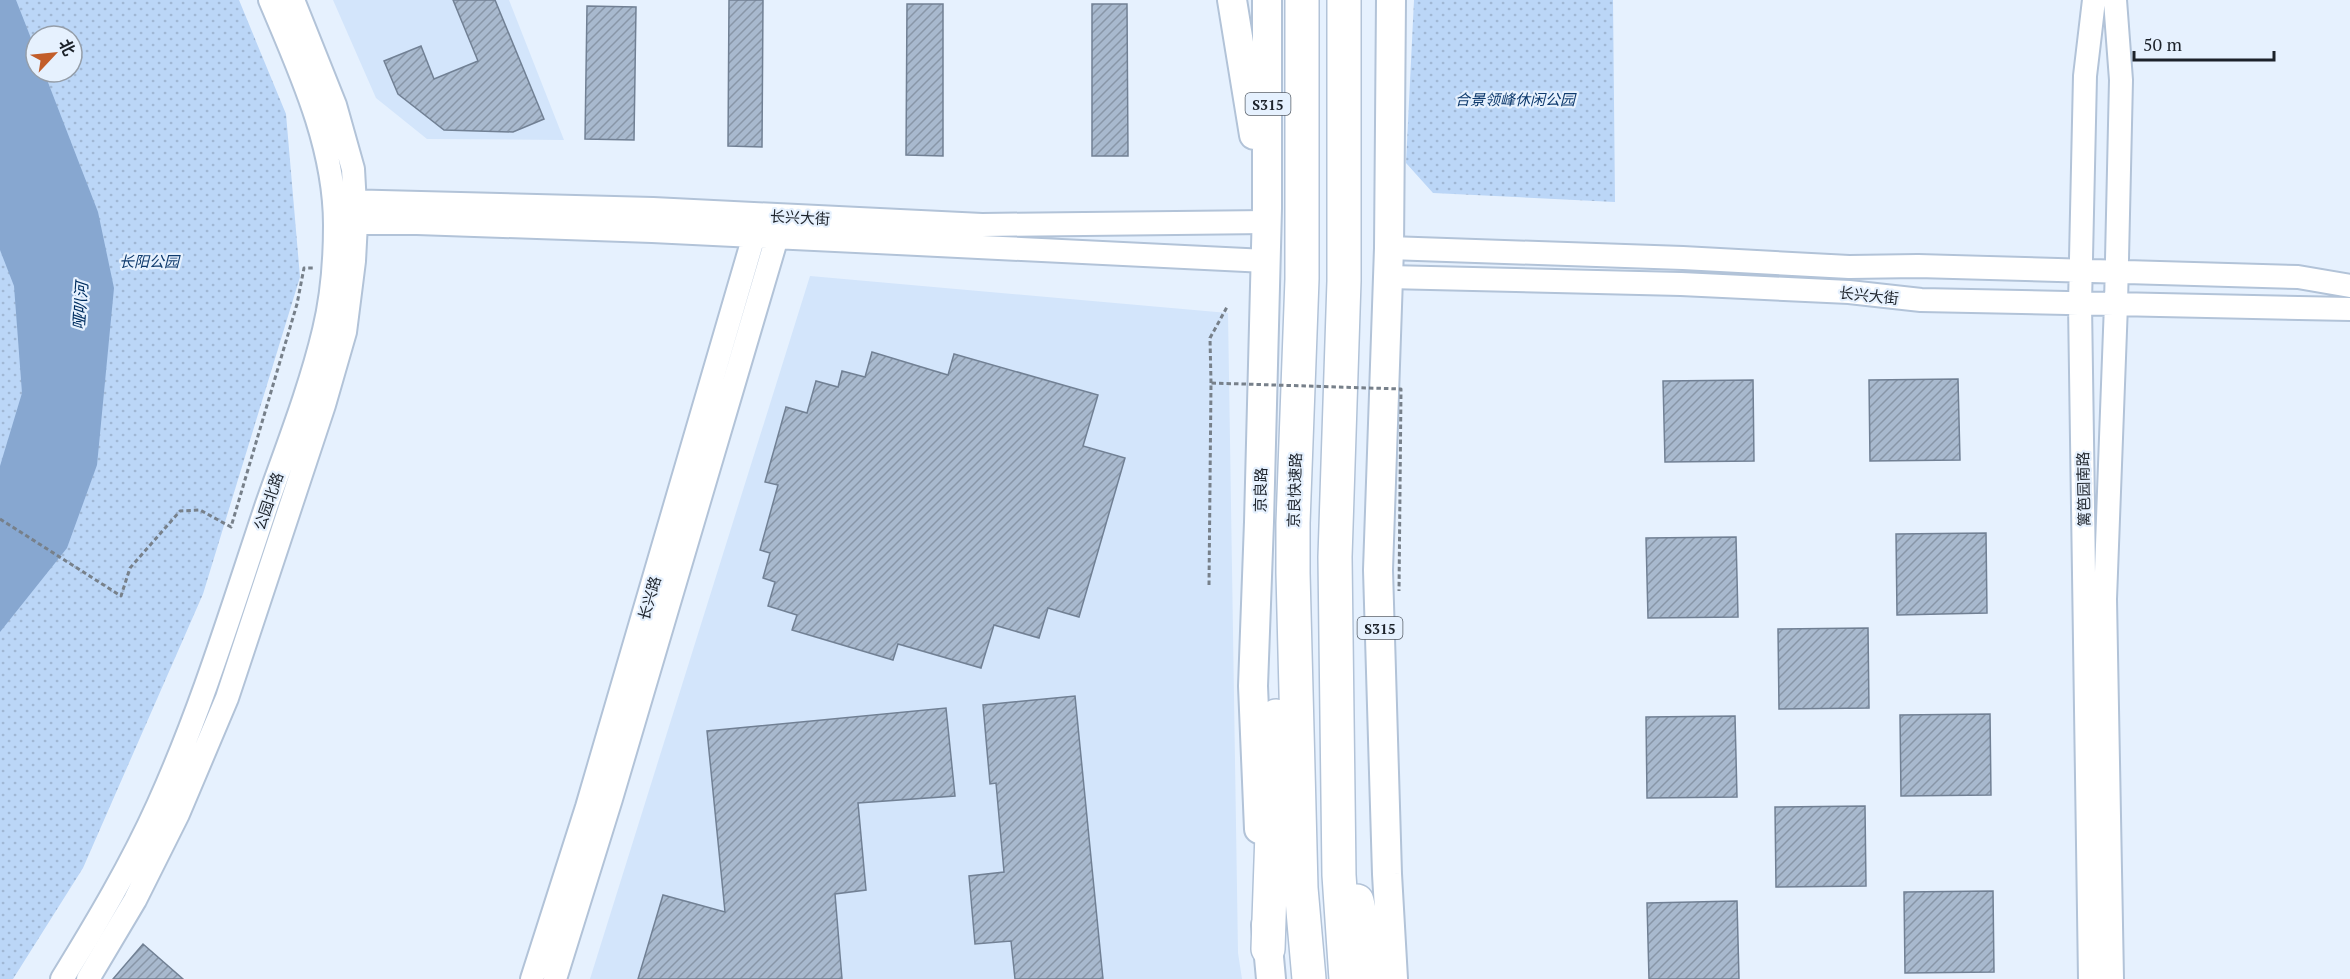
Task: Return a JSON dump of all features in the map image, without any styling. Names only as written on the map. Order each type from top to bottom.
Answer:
[{"type":"highway","name":"京良快速路","points":[[1302,0],[1302,279],[1293,523],[1300,888],[1309,979]]},
{"type":"highway","points":[[1344,0],[1344,281],[1335,558],[1339,875],[1346,979]]},
{"type":"highway","points":[[1270,964],[1278,669],[1284,582],[1293,523]]},
{"type":"highway","points":[[1338,814],[1374,979]]},
{"type":"main road","points":[[1232,0],[1267,215]]},
{"type":"main road","name":"京良路","points":[[1267,0],[1267,215],[1253,686],[1261,877],[1270,964]]},
{"type":"main road","name":"S315","points":[[1392,0],[1389,248],[1378,570],[1393,979]]},
{"type":"main road","points":[[1391,66],[1402,0]]},
{"type":"street","name":"公园北路","points":[[88,979],[135,900],[164,843],[227,698],[324,405],[345,332],[354,261],[345,212],[316,112],[270,0]]},
{"type":"street","name":"公园北路","points":[[62,979],[119,886],[159,803],[204,692],[303,399],[324,328],[333,259],[353,169],[335,105],[293,0]]},
{"type":"street","name":"篱笆园南路","points":[[2090,979],[2080,304],[2085,76],[2094,0]]},
{"type":"street","name":"篱笆园南路","points":[[2112,979],[2105,599],[2117,272],[2121,80],[2115,0]]},
{"type":"street","name":"长兴大街","points":[[345,212],[417,223],[768,226],[1040,226],[1267,215]]},
{"type":"street","name":"长兴大街","points":[[768,226],[1266,261]]},
{"type":"street","name":"长兴路","points":[[532,979],[768,226]]},
{"type":"street","name":"长兴路","points":[[555,979],[611,799],[768,226]]},
{"type":"street","name":"长兴大街","points":[[1389,248],[1683,258],[1849,267],[1918,266],[2298,277],[2350,286]]},
{"type":"street","name":"长兴大街","points":[[1388,277],[1681,284],[1849,292],[1921,300],[2350,309]]},
{"type":"path","points":[[0,519],[121,596],[130,568],[180,511],[201,510],[231,527],[293,315],[304,268],[313,268]]},
{"type":"path","points":[[1209,585],[1210,338],[1227,308]]},
{"type":"path","points":[[1211,383],[1401,389],[1399,591]]},
{"type":"shaded area","points":[[333,0],[509,0],[564,140],[427,139],[376,98]]},
{"type":"shaded area","points":[[810,276],[1228,313],[1238,953],[1242,979],[590,979]]},
{"type":"green space","name":"长阳公园","points":[[0,0],[239,0],[286,114],[300,277],[203,594],[83,868],[13,979],[0,979]]},
{"type":"green space","name":"合景领峰休闲公园","points":[[1414,0],[1613,0],[1615,202],[1433,193],[1406,163]]},
{"type":"water","name":"哑叭河","points":[[0,0],[16,0],[25,24],[24,84],[49,84],[98,212],[114,288],[97,465],[67,548],[0,632],[0,466],[22,393],[14,286],[0,250]]},
{"type":"building","points":[[453,0],[495,0],[544,119],[513,132],[444,130],[398,94],[384,61],[421,46],[434,79],[478,61]]},
{"type":"building","points":[[729,0],[763,0],[762,147],[728,146]]},
{"type":"building","points":[[907,4],[943,4],[943,156],[906,155]]},
{"type":"building","points":[[1092,4],[1127,4],[1128,156],[1092,156]]},
{"type":"building","points":[[587,6],[636,7],[634,140],[585,139]]},
{"type":"building","points":[[872,352],[948,375],[954,354],[1098,395],[1083,446],[1125,458],[1079,617],[1048,608],[1039,638],[994,625],[981,668],[898,644],[893,660],[792,630],[797,615],[768,606],[775,582],[763,578],[770,553],[760,550],[778,485],[765,482],[786,407],[807,413],[816,381],[838,387],[842,371],[865,377]]},
{"type":"building","points":[[1958,379],[1960,460],[1870,461],[1869,380]]},
{"type":"building","points":[[1753,380],[1754,461],[1665,462],[1663,381]]},
{"type":"building","points":[[1986,533],[1987,613],[1897,615],[1896,534]]},
{"type":"building","points":[[1736,537],[1738,617],[1648,618],[1646,538]]},
{"type":"building","points":[[1868,628],[1869,708],[1779,709],[1778,629]]},
{"type":"building","points":[[1075,696],[1103,979],[1015,979],[1011,941],[975,944],[969,876],[1004,872],[996,783],[990,784],[983,705]]},
{"type":"building","points":[[946,708],[955,796],[858,803],[866,890],[835,894],[842,979],[638,979],[663,895],[725,912],[707,731]]},
{"type":"building","points":[[1990,714],[1991,795],[1901,796],[1900,715]]},
{"type":"building","points":[[1735,716],[1737,797],[1647,798],[1646,717]]},
{"type":"building","points":[[1865,806],[1866,886],[1776,887],[1775,807]]},
{"type":"building","points":[[1993,891],[1994,972],[1905,973],[1904,892]]},
{"type":"building","points":[[1737,901],[1739,979],[1649,979],[1647,903]]},
{"type":"building","points":[[143,944],[183,979],[113,979]]}]
